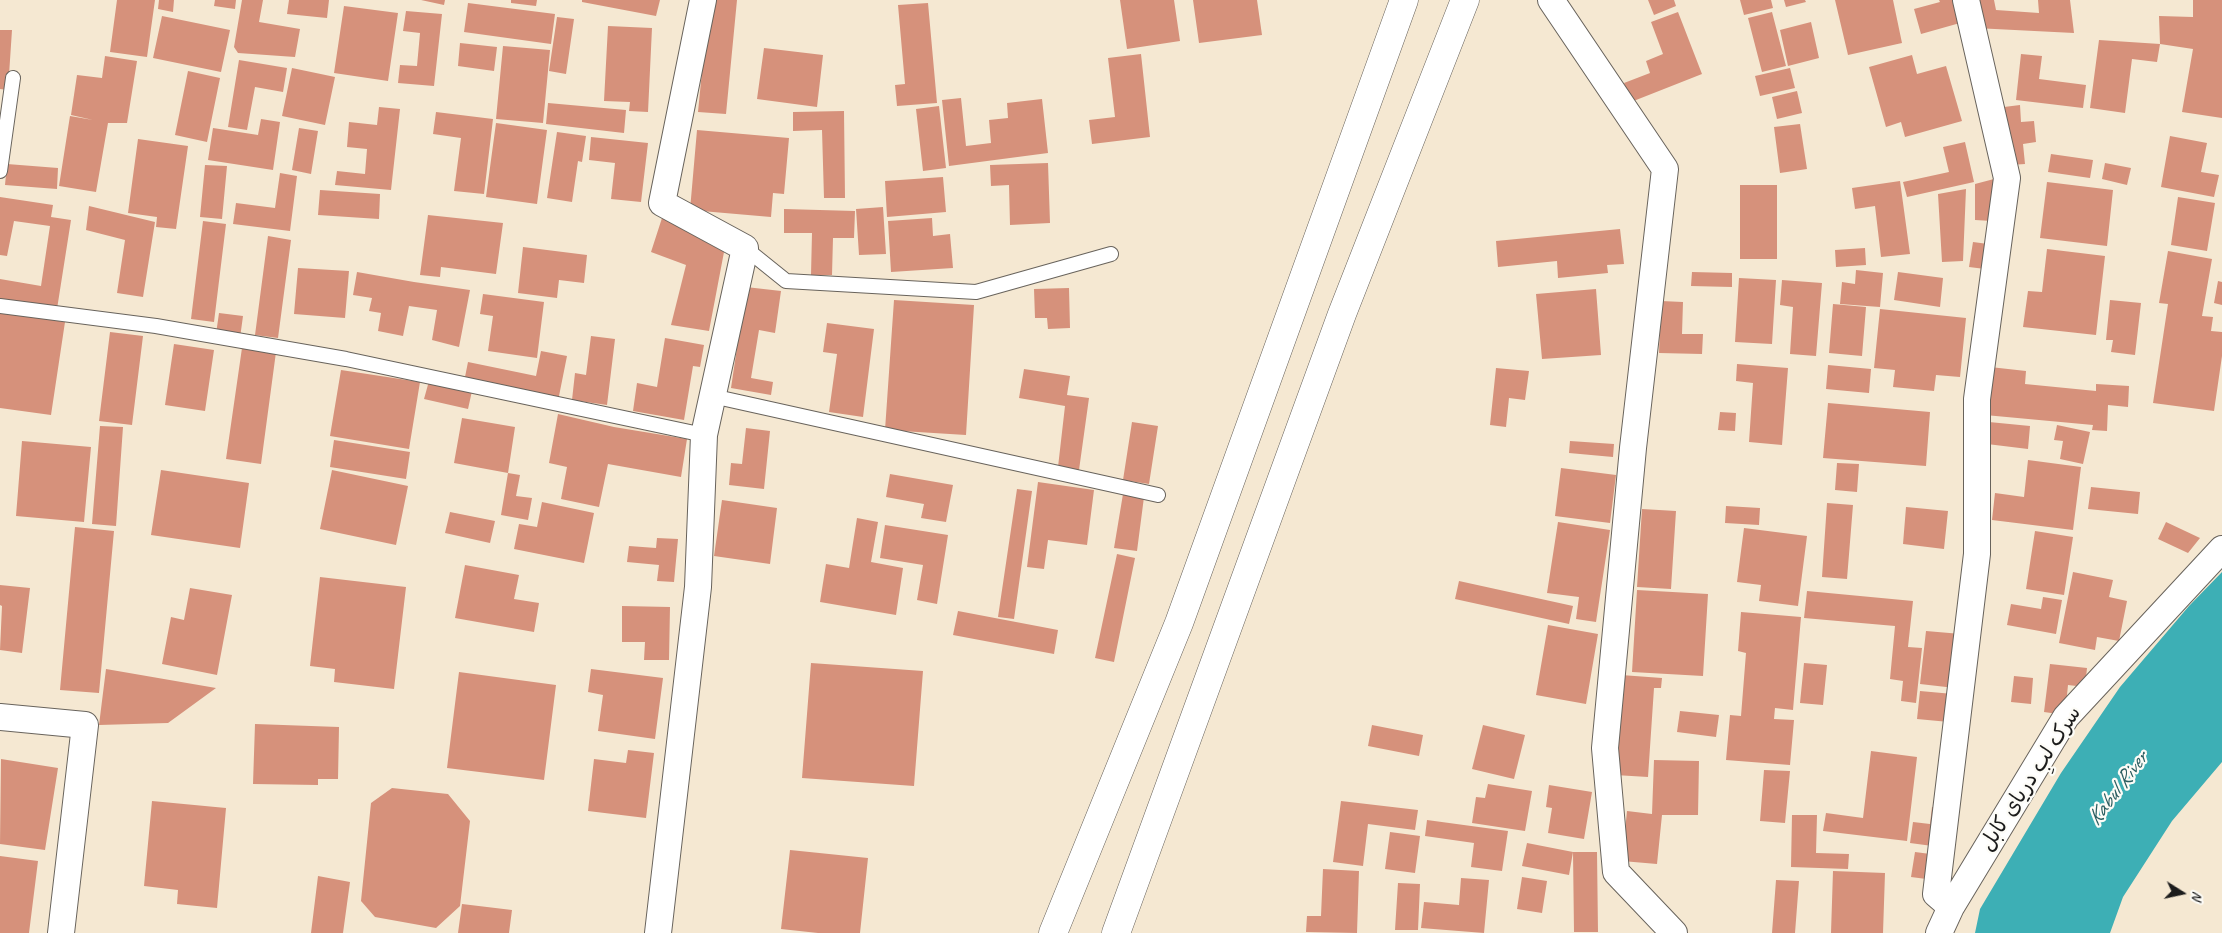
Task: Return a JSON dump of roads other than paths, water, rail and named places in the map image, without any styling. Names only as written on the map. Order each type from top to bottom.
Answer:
[{"type":"main road","points":[[1053,933],[1179,623],[1404,0]]},
{"type":"main road","points":[[1116,933],[1342,314],[1465,0]]},
{"type":"street","points":[[658,933],[698,587],[704,435],[745,248],[662,203],[702,0]]},
{"type":"street","points":[[1550,0],[1665,169],[1633,448],[1605,748],[1616,872],[1674,933]]},
{"type":"street","points":[[1951,907],[1936,894],[1977,554],[1977,399],[2007,178],[1966,0]]},
{"type":"street","name":"سرک لبِ دریای کابل","points":[[1939,933],[1951,907],[2066,717],[2222,549]]},
{"type":"street","points":[[0,717],[85,726],[61,933]]},
{"type":"lane","points":[[0,171],[13,78]]},
{"type":"lane","points":[[745,248],[786,281],[976,292],[1111,254]]},
{"type":"lane","points":[[0,306],[156,326],[336,358],[704,435]]},
{"type":"lane","points":[[712,396],[1158,495]]},
{"type":"water","name":"Kabul River","points":[[2222,572],[2222,762],[2172,821],[2123,897],[2110,933],[1975,933],[1980,909],[2061,773],[2120,687],[2189,606]]}]
